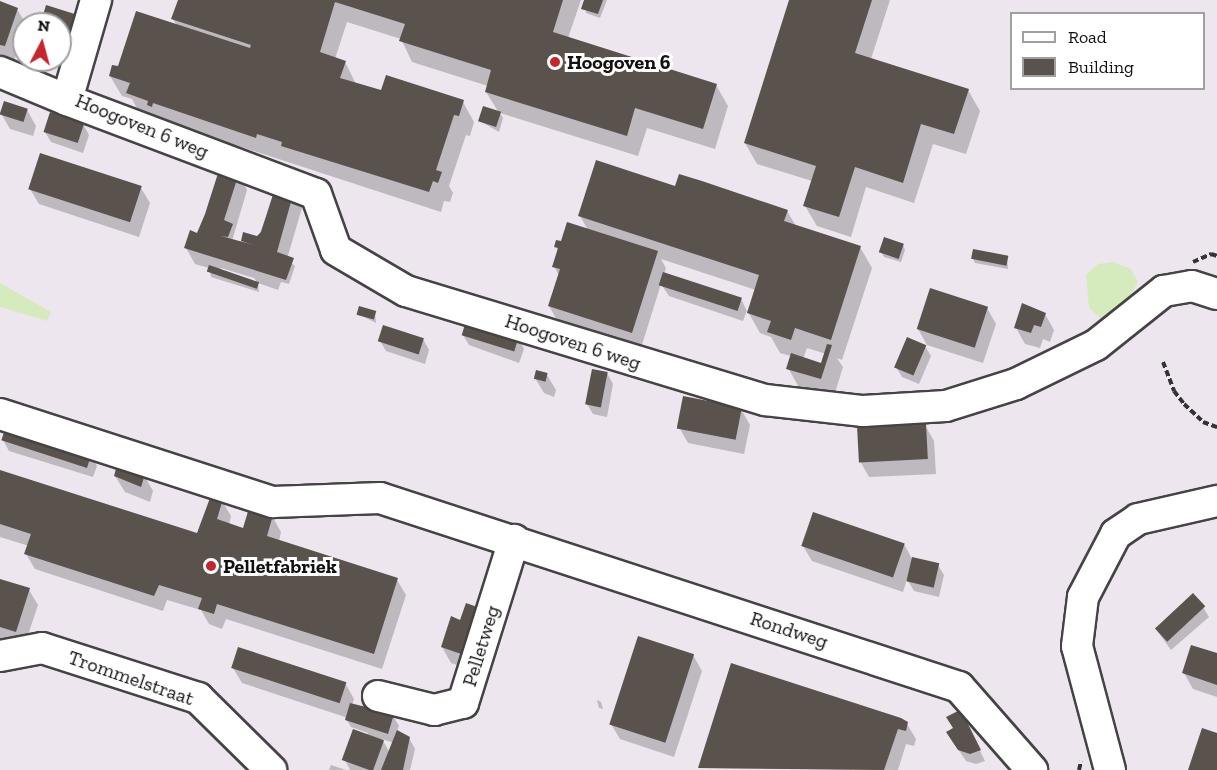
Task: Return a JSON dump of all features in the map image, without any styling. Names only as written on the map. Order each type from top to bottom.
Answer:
[{"type":"street","name":"Hoogoven 6 weg","points":[[96,0],[67,99],[316,194],[336,250],[406,291],[765,400],[863,411],[946,406],[1016,384],[1096,345],[1164,291],[1192,286],[1217,294]]},
{"type":"street","points":[[0,72],[67,99]]},
{"type":"street","name":"Rondweg","points":[[0,414],[273,502],[380,498],[959,687],[1032,770]]},
{"type":"street","points":[[1110,770],[1077,646],[1083,597],[1107,546],[1138,519],[1217,501]]},
{"type":"street","name":"Pelletweg","points":[[378,696],[434,710],[463,703],[514,540]]},
{"type":"street","name":"Trommelstraat","points":[[0,656],[42,648],[198,698],[272,770]]},
{"type":"path","points":[[1163,362],[1179,397],[1203,423],[1217,427]]},
{"type":"shaded area","points":[[0,0],[1217,0],[1217,770],[0,770]]},
{"type":"green space","points":[[1113,262],[1131,269],[1138,282],[1126,303],[1106,318],[1100,318],[1089,308],[1086,275],[1098,264]]},
{"type":"green space","points":[[0,283],[51,312],[47,321],[0,307]]},
{"type":"building","points":[[178,0],[563,0],[553,32],[717,84],[703,129],[635,108],[627,136],[485,92],[491,70],[399,41],[405,24],[335,2],[320,52],[346,61],[340,78],[381,90],[386,75],[464,100],[459,116],[454,115],[436,170],[442,172],[438,183],[433,181],[429,192],[281,146],[282,142],[257,134],[256,138],[153,103],[152,107],[147,105],[148,101],[126,93],[130,83],[109,76],[112,65],[118,66],[136,11],[250,48],[251,45],[171,19]]},
{"type":"building","points":[[584,0],[603,0],[598,14],[581,9]]},
{"type":"building","points":[[789,0],[872,0],[855,53],[969,89],[954,134],[921,124],[903,183],[855,167],[839,217],[803,206],[816,166],[744,143]]},
{"type":"building","points":[[0,1],[18,8],[17,12],[12,12],[12,26],[5,46],[0,45]]},
{"type":"building","points":[[46,5],[68,12],[44,12]]},
{"type":"building","points":[[72,13],[78,15],[72,32]]},
{"type":"building","points":[[4,101],[28,109],[23,122],[0,114]]},
{"type":"building","points":[[483,106],[501,112],[496,127],[478,121]]},
{"type":"building","points":[[50,112],[84,123],[78,143],[44,132]]},
{"type":"building","points":[[40,153],[142,186],[130,222],[28,189]]},
{"type":"building","points":[[596,160],[675,186],[679,174],[702,181],[788,210],[784,221],[861,246],[831,340],[795,328],[791,340],[767,332],[771,321],[747,313],[759,275],[578,216]]},
{"type":"building","points":[[220,167],[239,173],[224,220],[233,224],[228,237],[221,236],[254,245],[241,241],[243,232],[257,236],[261,232],[276,185],[294,191],[277,252],[294,258],[286,280],[184,248],[190,230],[197,233]]},
{"type":"building","points":[[567,222],[658,251],[632,333],[548,306],[560,269],[552,267],[558,248],[554,247],[556,240],[561,241]]},
{"type":"building","points":[[884,237],[904,244],[899,259],[879,252]]},
{"type":"building","points":[[973,249],[1008,256],[1006,266],[971,259]]},
{"type":"building","points":[[209,265],[259,282],[257,289],[207,272]]},
{"type":"building","points":[[663,272],[742,298],[738,311],[659,285]]},
{"type":"building","points":[[930,288],[988,307],[975,348],[917,329]]},
{"type":"building","points":[[1022,303],[1046,313],[1041,327],[1034,325],[1031,333],[1014,328]]},
{"type":"building","points":[[359,306],[376,311],[374,320],[357,315]]},
{"type":"building","points":[[466,321],[519,337],[514,351],[462,335]]},
{"type":"building","points":[[383,325],[424,338],[419,354],[378,341]]},
{"type":"building","points":[[907,337],[926,345],[913,376],[894,367]]},
{"type":"building","points":[[827,344],[832,345],[821,379],[786,369],[791,353],[821,363]]},
{"type":"building","points":[[592,369],[608,372],[601,407],[585,404]]},
{"type":"building","points":[[536,370],[548,373],[545,382],[534,379]]},
{"type":"building","points":[[683,396],[742,407],[736,440],[677,428]]},
{"type":"building","points":[[926,424],[928,459],[859,463],[857,428]]},
{"type":"building","points":[[6,426],[92,454],[87,468],[1,440]]},
{"type":"building","points":[[117,465],[145,474],[141,487],[114,476]]},
{"type":"building","name":"Pelletfabriek","points":[[0,470],[197,533],[210,498],[223,499],[217,519],[243,528],[249,508],[273,515],[267,536],[398,578],[374,654],[217,604],[214,614],[198,609],[202,598],[159,585],[154,596],[24,554],[31,534],[0,524]]},
{"type":"building","points":[[813,512],[905,544],[893,578],[801,546]]},
{"type":"building","points":[[912,557],[939,563],[934,588],[906,581]]},
{"type":"building","points":[[0,579],[30,588],[16,632],[0,627]]},
{"type":"building","points":[[1193,593],[1205,606],[1167,642],[1155,628]]},
{"type":"building","points":[[466,603],[480,608],[464,655],[441,647],[451,616],[460,620]]},
{"type":"building","points":[[638,636],[694,654],[665,743],[609,724]]},
{"type":"building","points":[[1191,645],[1217,653],[1217,685],[1182,673]]},
{"type":"building","points":[[238,647],[346,682],[340,703],[231,668]]},
{"type":"building","points":[[731,663],[901,718],[908,722],[906,731],[898,729],[884,770],[698,768]]},
{"type":"building","points":[[350,703],[394,714],[388,734],[345,720]]},
{"type":"building","points":[[958,711],[967,722],[981,750],[970,754],[958,750],[946,732],[953,728],[946,717]]},
{"type":"building","points":[[1202,728],[1217,733],[1217,770],[1188,770]]},
{"type":"building","points":[[353,729],[384,740],[373,770],[342,760]]},
{"type":"building","points":[[397,730],[410,737],[403,770],[381,770]]},
{"type":"place","name":"Hoogoven 6","points":[[555,62]]},
{"type":"place","name":"Pelletfabriek","points":[[211,566]]}]
